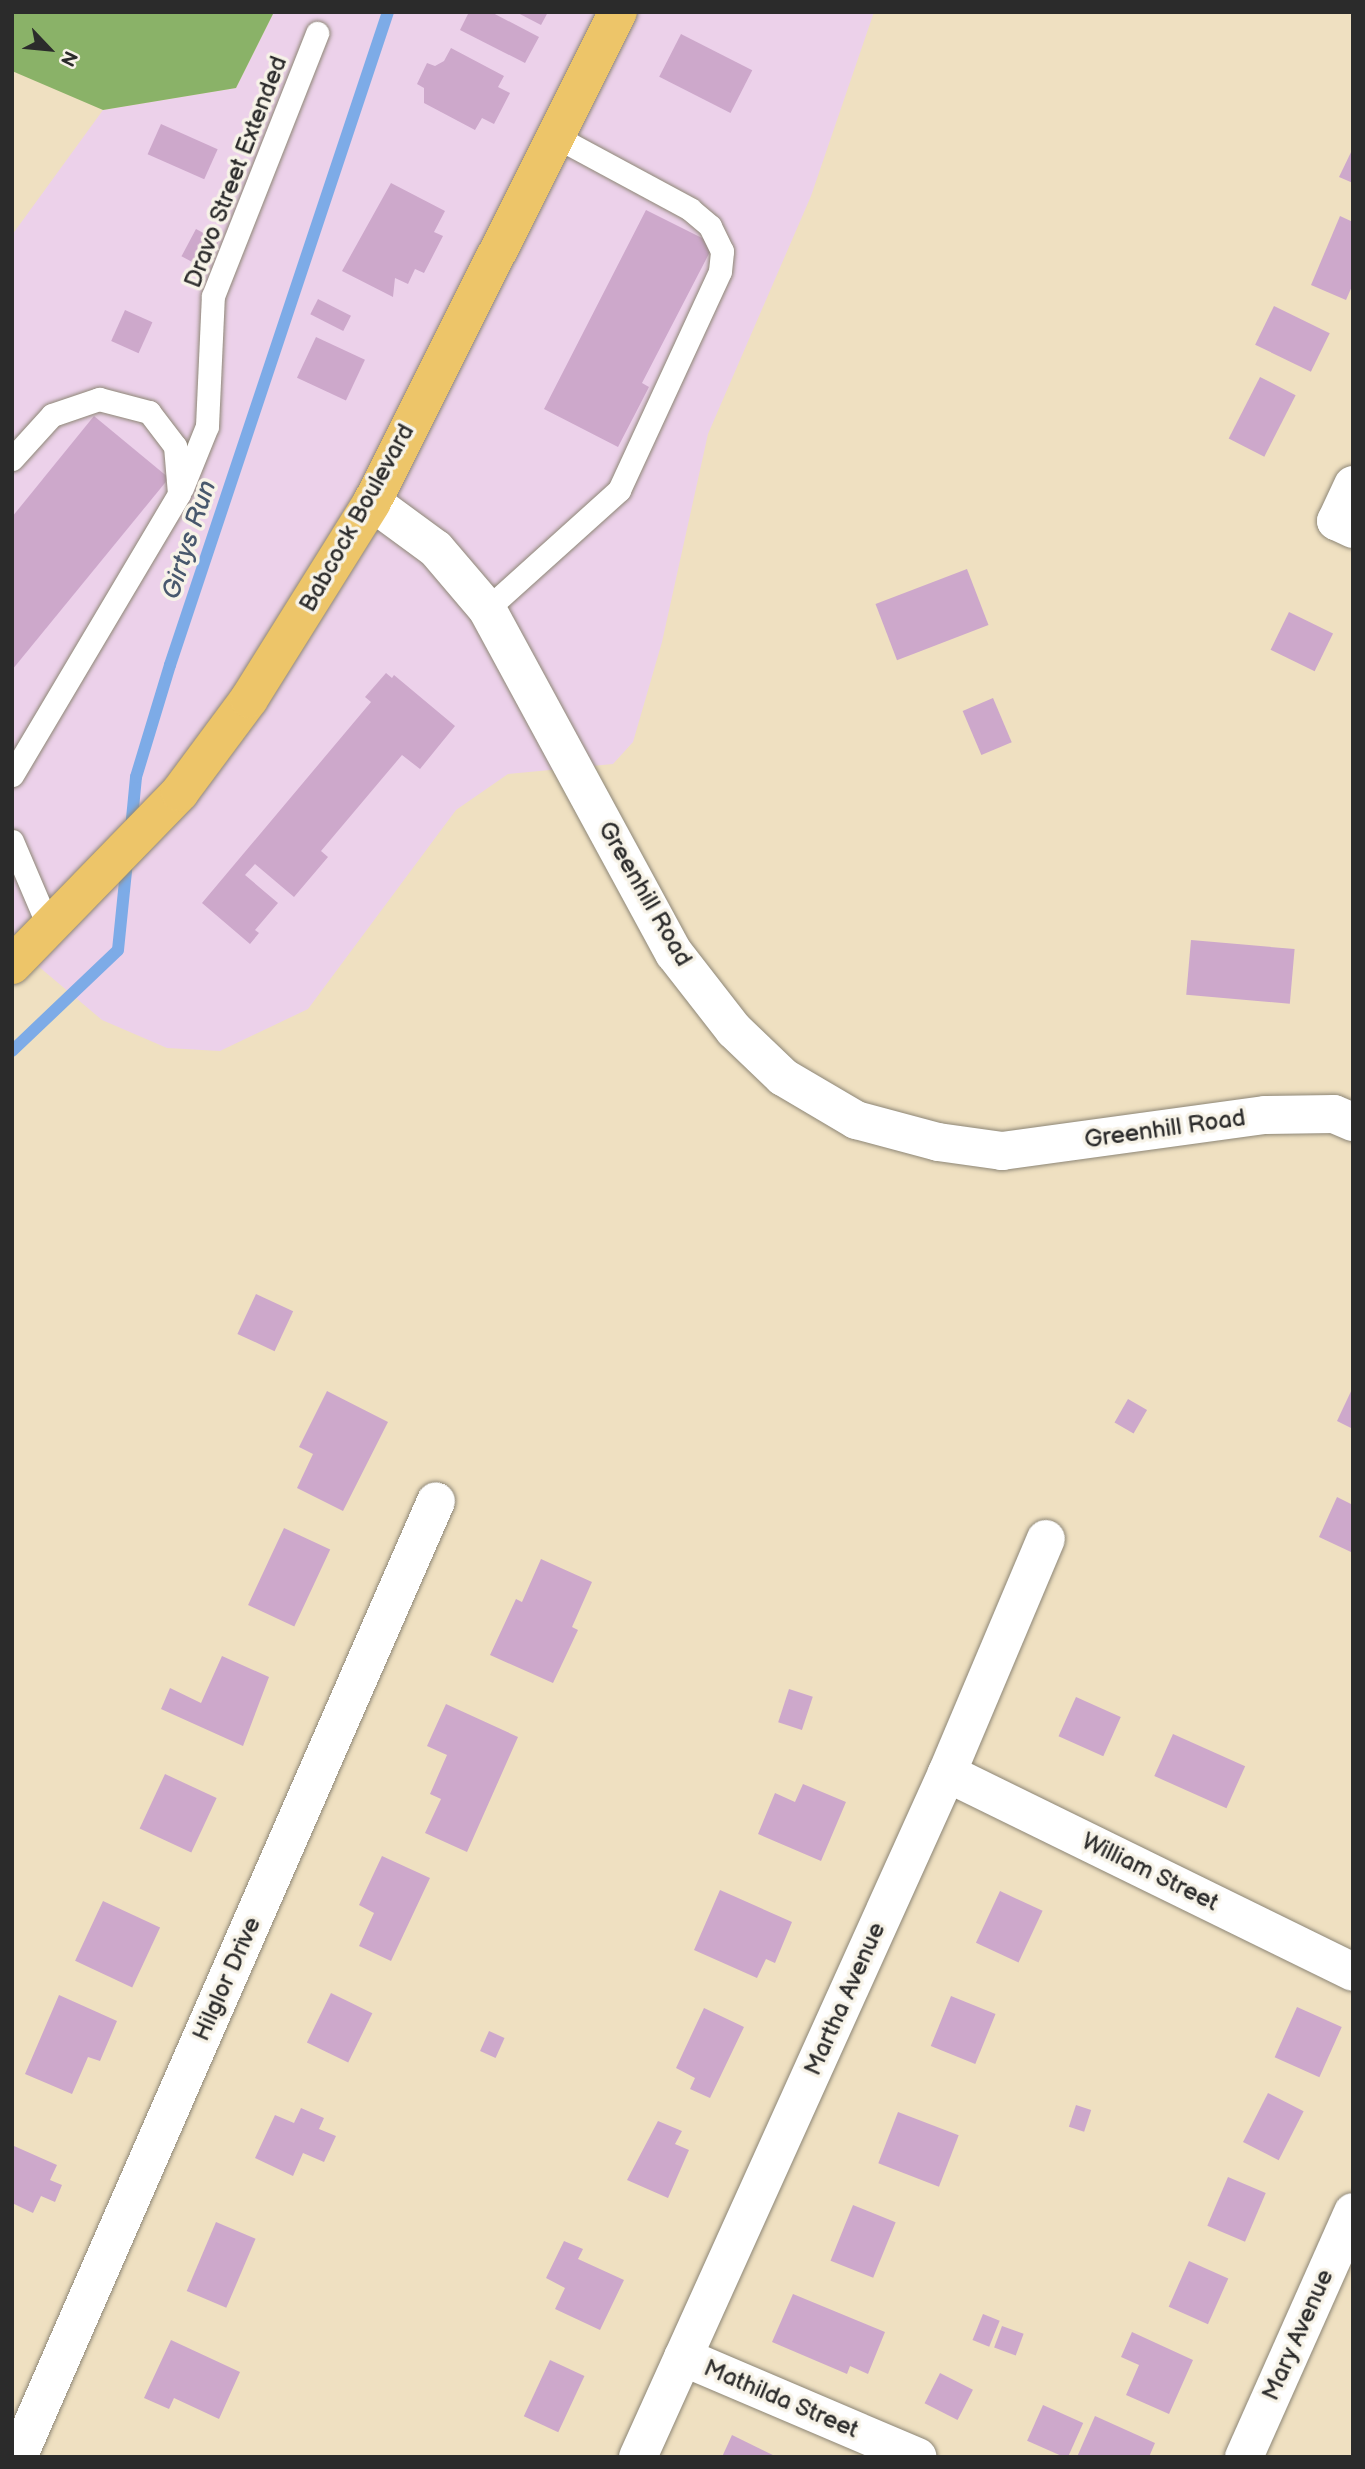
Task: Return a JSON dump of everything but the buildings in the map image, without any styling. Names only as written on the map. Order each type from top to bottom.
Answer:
[{"type":"main road","name":"Babcock Boulevard","points":[[12,965],[50,930],[180,792],[249,699],[372,502],[618,12]]},
{"type":"street","points":[[1344,525],[1353,485]]},
{"type":"street","name":"Greenhill Road","points":[[372,502],[436,549],[487,609],[674,953],[734,1030],[783,1077],[856,1120],[938,1142],[1002,1151],[1265,1115],[1334,1114],[1353,1122]]},
{"type":"street","name":"Hilglor Drive","points":[[18,2457],[436,1501]]},
{"type":"street","name":"Martha Avenue","points":[[638,2457],[947,1773],[1046,1539]]},
{"type":"street","name":"William Street","points":[[947,1773],[1353,1972]]},
{"type":"street","name":"Mary Avenue","points":[[1244,2457],[1353,2212]]},
{"type":"street","name":"Mathilda Street","points":[[683,2357],[918,2457]]},
{"type":"lane","name":"Dravo Street Extended","points":[[12,775],[180,494],[207,426],[213,296],[317,33]]},
{"type":"lane","points":[[487,609],[619,490],[720,271],[722,251],[710,226],[690,209],[555,136]]},
{"type":"lane","points":[[12,459],[52,415],[99,399],[149,412],[175,446],[180,494]]},
{"type":"lane","points":[[12,841],[50,930]]},
{"type":"shaded area","points":[[274,12],[874,12],[811,196],[708,434],[662,642],[633,742],[613,764],[508,774],[456,810],[308,1009],[220,1051],[167,1048],[102,1020],[12,944],[12,235],[103,110],[236,88]]},
{"type":"green space","points":[[12,12],[274,12],[236,88],[103,110],[12,71]]},
{"type":"waterway","name":"Girtys Run","points":[[131,829],[136,777],[170,665],[388,12]]},
{"type":"waterway","name":"Girtys Run","points":[[12,1051],[118,950],[127,861]]}]
